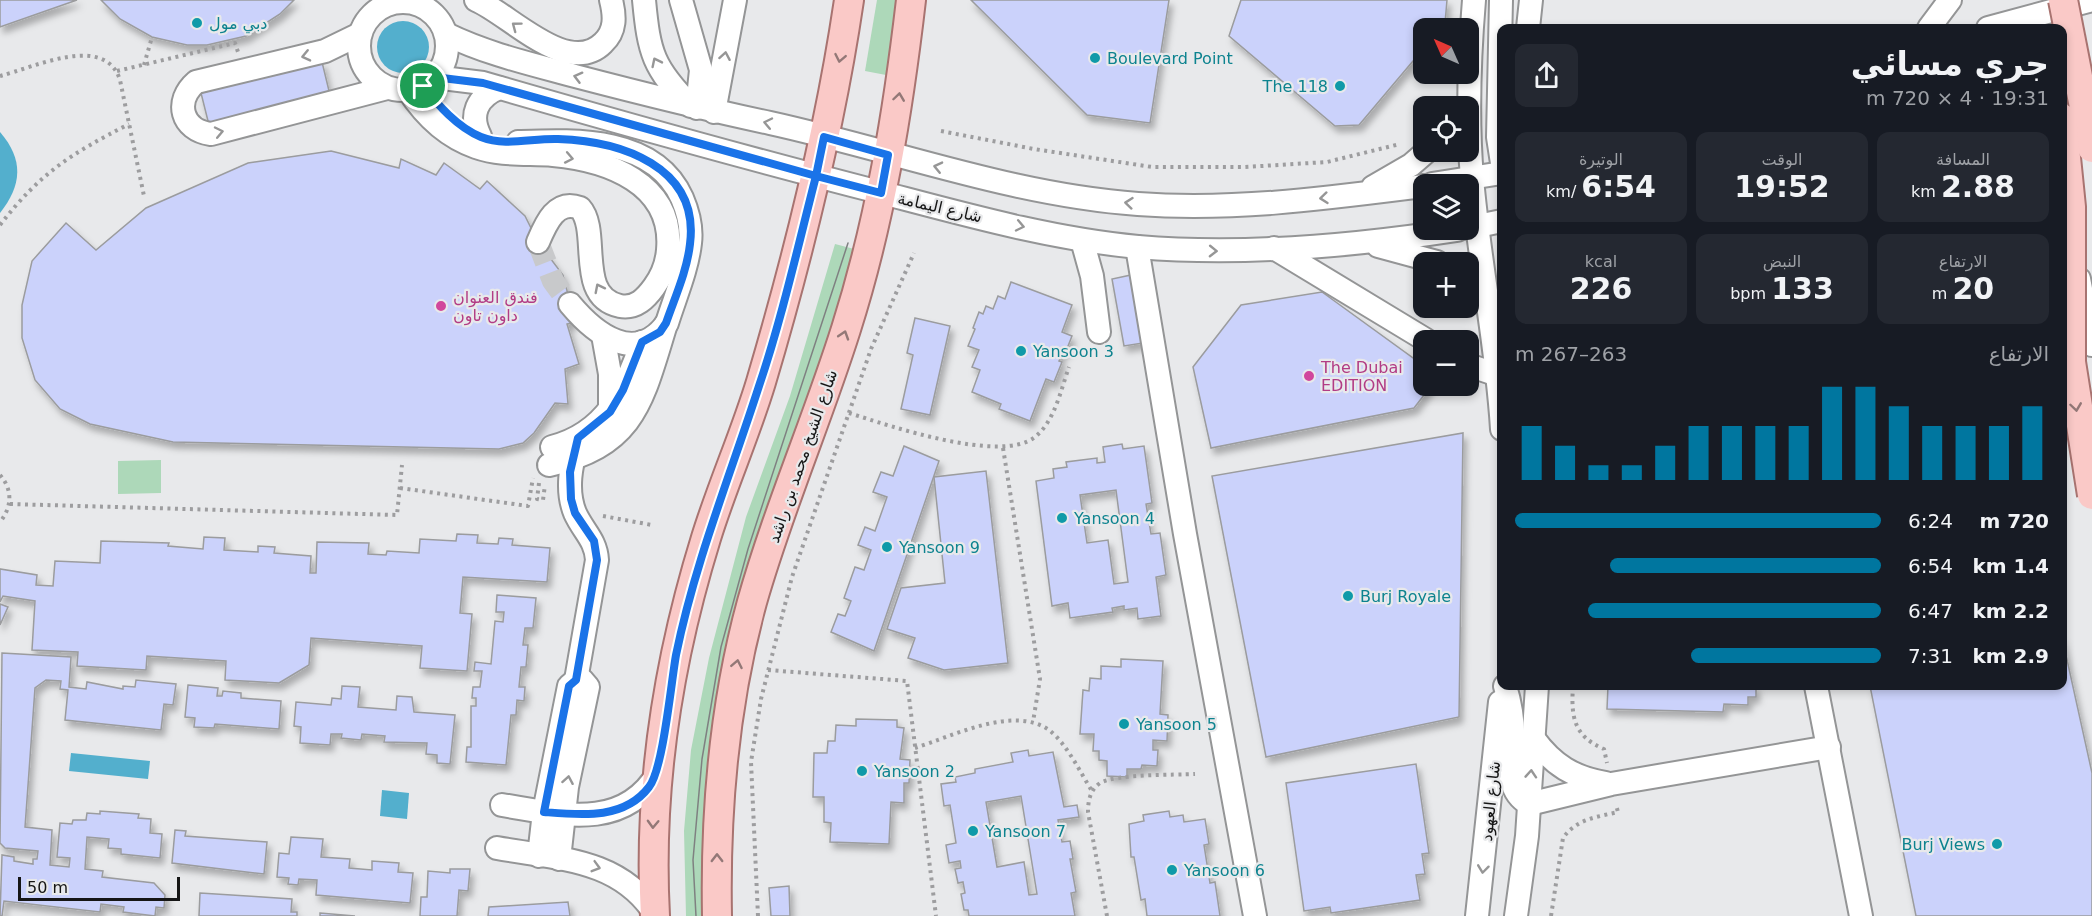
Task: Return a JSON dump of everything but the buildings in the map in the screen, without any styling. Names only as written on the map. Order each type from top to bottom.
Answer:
[{"type":"main road","points":[[655,915],[652,844],[658,773],[671,683],[690,595],[706,537],[760,385],[816,176],[849,0]]},
{"type":"main road","name":"شارع الشيخ محمد بن راشد","points":[[717,916],[716,854],[720,790],[738,661],[752,602],[772,540],[846,328],[881,193],[899,101],[910,0]]},
{"type":"main road","points":[[2051,0],[2052,24]]},
{"type":"main road","points":[[2062,0],[2067,24]]},
{"type":"main road","points":[[2067,25],[2092,148]]},
{"type":"main road","points":[[2067,167],[2071,207],[2071,362],[2092,495]]},
{"type":"street","points":[[477,0],[538,40],[578,52],[591,51],[602,45],[610,36],[614,24],[611,0]]},
{"type":"street","points":[[644,0],[648,37],[657,66],[701,109]]},
{"type":"street","points":[[681,0],[701,70],[701,109]]},
{"type":"street","points":[[701,109],[735,0]]},
{"type":"street","points":[[1473,18],[1474,0]]},
{"type":"street","points":[[1500,24],[1501,0]]},
{"type":"street","points":[[1528,24],[1531,0]]},
{"type":"street","points":[[1932,24],[1950,0]]},
{"type":"street","points":[[1997,24],[2015,16],[2092,0]]},
{"type":"street","points":[[413,85],[443,64],[447,49],[446,34],[439,20],[437,4],[401,1],[375,5],[360,34],[358,51],[363,66],[373,80],[413,85],[454,120],[480,136],[510,142],[574,140],[624,149],[641,155],[669,176],[686,207],[690,242],[646,388],[635,412],[608,441],[576,449],[545,462]]},
{"type":"street","name":"شارع اليمامة","points":[[360,34],[325,51],[196,82],[188,90],[183,100],[183,111],[193,128],[211,134],[413,85],[467,80],[881,193],[1082,240],[1137,247],[1221,251],[1362,242],[1413,235]]},
{"type":"street","points":[[446,34],[507,58],[701,109],[1052,192],[1136,204],[1221,206],[1413,187]]},
{"type":"street","points":[[2067,64],[2092,57]]},
{"type":"street","points":[[1469,84],[1472,174]]},
{"type":"street","points":[[413,85],[430,118],[451,135],[475,147],[512,155],[554,155],[624,172],[642,184],[657,201],[664,214],[669,243],[668,258],[659,280],[647,297],[637,304],[626,307],[604,298],[598,288],[588,253],[587,220],[580,208],[565,205],[559,208],[548,220],[538,242]]},
{"type":"street","points":[[480,136],[474,117],[476,108],[489,92],[499,88]]},
{"type":"street","points":[[1355,194],[1385,182],[1413,162]]},
{"type":"street","points":[[1479,178],[1497,174]]},
{"type":"street","points":[[2067,219],[2092,345]]},
{"type":"street","name":"شارع اليمامة","points":[[1479,226],[1497,222]]},
{"type":"street","points":[[1082,240],[1105,330],[1104,278],[1108,244]]},
{"type":"street","points":[[1471,240],[1495,342],[1497,364]]},
{"type":"street","points":[[1362,242],[1413,256]]},
{"type":"street","points":[[1137,247],[1185,534],[1255,916]]},
{"type":"street","points":[[1274,248],[1413,332]]},
{"type":"street","points":[[570,304],[594,330],[628,343],[642,342],[660,332],[666,323]]},
{"type":"street","points":[[1479,305],[1495,342]]},
{"type":"street","points":[[603,335],[610,374],[610,412]]},
{"type":"street","points":[[549,857],[554,813],[572,761],[588,687],[586,682],[576,680],[597,560],[594,541],[575,513],[571,499],[570,472],[576,449],[610,412],[626,382],[642,342]]},
{"type":"street","points":[[1479,369],[1497,375]]},
{"type":"street","name":"شارع العهود","points":[[1477,916],[1503,690]]},
{"type":"street","points":[[1504,690],[1512,721],[1511,778],[1516,793],[1529,804]]},
{"type":"street","points":[[1516,916],[1529,804],[1537,690]]},
{"type":"street","points":[[1817,690],[1861,916]]},
{"type":"street","points":[[1534,738],[1553,761],[1569,772],[1588,780],[1611,784]]},
{"type":"street","points":[[1529,804],[1611,784],[1829,747]]},
{"type":"street","points":[[502,805],[554,813],[596,814],[626,807],[650,787],[658,773]]},
{"type":"street","points":[[497,848],[590,865],[621,877],[635,887],[655,915]]},
{"type":"path","points":[[144,65],[152,37]]},
{"type":"path","points":[[117,71],[235,43],[243,70]]},
{"type":"path","points":[[0,76],[87,54],[105,58],[117,71],[144,196]]},
{"type":"path","points":[[0,225],[24,196],[59,163],[129,124]]},
{"type":"path","points":[[941,131],[1034,150],[1152,167],[1245,167],[1327,162],[1402,144]]},
{"type":"path","points":[[758,916],[751,762],[768,670],[792,577],[871,350],[914,253]]},
{"type":"path","points":[[849,413],[934,436],[1003,448],[1026,443],[1044,428],[1069,367]]},
{"type":"path","points":[[1003,448],[1040,679],[1033,722]]},
{"type":"path","points":[[400,488],[528,506],[545,462]]},
{"type":"path","points":[[9,504],[397,515],[402,465]]},
{"type":"path","points":[[0,475],[8,488],[9,504],[0,522]]},
{"type":"path","points":[[768,670],[907,681],[936,916]]},
{"type":"path","points":[[915,748],[993,723],[1013,719],[1033,722],[1050,731],[1092,791]]},
{"type":"path","points":[[1107,916],[1088,812],[1088,801],[1092,791],[1110,779],[1195,774]]},
{"type":"green space","points":[[877,0],[899,0],[886,75],[865,71]]},
{"type":"green space","points":[[835,244],[858,250],[781,480],[706,916],[686,916],[684,831],[691,750],[709,658],[746,517],[790,396]]},
{"type":"green space","points":[[161,460],[161,493],[118,494],[118,461]]},
{"type":"water","points":[[398,21],[408,21],[418,25],[425,32],[429,47],[425,62],[418,69],[408,73],[398,73],[388,69],[381,62],[377,52],[377,42],[381,32],[388,25]]},
{"type":"water","points":[[0,132],[13,153],[17,172],[13,192],[0,213]]},
{"type":"water","points":[[71,753],[150,761],[148,779],[69,771]]},
{"type":"water","points":[[382,790],[409,793],[407,819],[380,816]]},
{"type":"tunnel","points":[[538,242],[553,281],[570,304]]},
{"type":"tram line","points":[[696,916],[693,860],[702,759],[721,647],[748,549],[848,243]]},
{"type":"place","name":"دبي مول","points":[[197,23]]},
{"type":"place","name":"Boulevard Point","points":[[1095,58]]},
{"type":"place","name":"The 118","points":[[1340,86]]},
{"type":"place","name":"فندق العنوان داون تاون","points":[[441,306]]},
{"type":"place","name":"Yansoon 3","points":[[1021,351]]},
{"type":"place","name":"The Dubai EDITION","points":[[1309,376]]},
{"type":"place","name":"Yansoon 4","points":[[1062,518]]},
{"type":"place","name":"Yansoon 9","points":[[887,547]]},
{"type":"place","name":"Burj Royale","points":[[1348,596]]},
{"type":"place","name":"Yansoon 5","points":[[1124,724]]},
{"type":"place","name":"Yansoon 2","points":[[862,771]]},
{"type":"place","name":"Yansoon 7","points":[[973,831]]},
{"type":"place","name":"Burj Views","points":[[1997,844]]},
{"type":"place","name":"Yansoon 6","points":[[1172,870]]},
{"type":"route","points":[[423,86],[434,77],[483,83],[816,176],[824,137],[888,155],[881,193],[816,176],[760,385],[706,537],[690,595],[665,713],[658,773],[650,787],[639,798],[626,807],[612,812],[564,814],[544,812],[569,686],[576,680],[597,560],[594,541],[575,513],[571,499],[570,472],[578,438],[590,431],[610,412],[623,390],[642,342],[660,332],[666,323],[687,259],[690,242],[690,224],[686,207],[669,176],[656,164],[641,155],[624,149],[574,140],[510,142],[480,136],[454,120],[423,86]]}]
